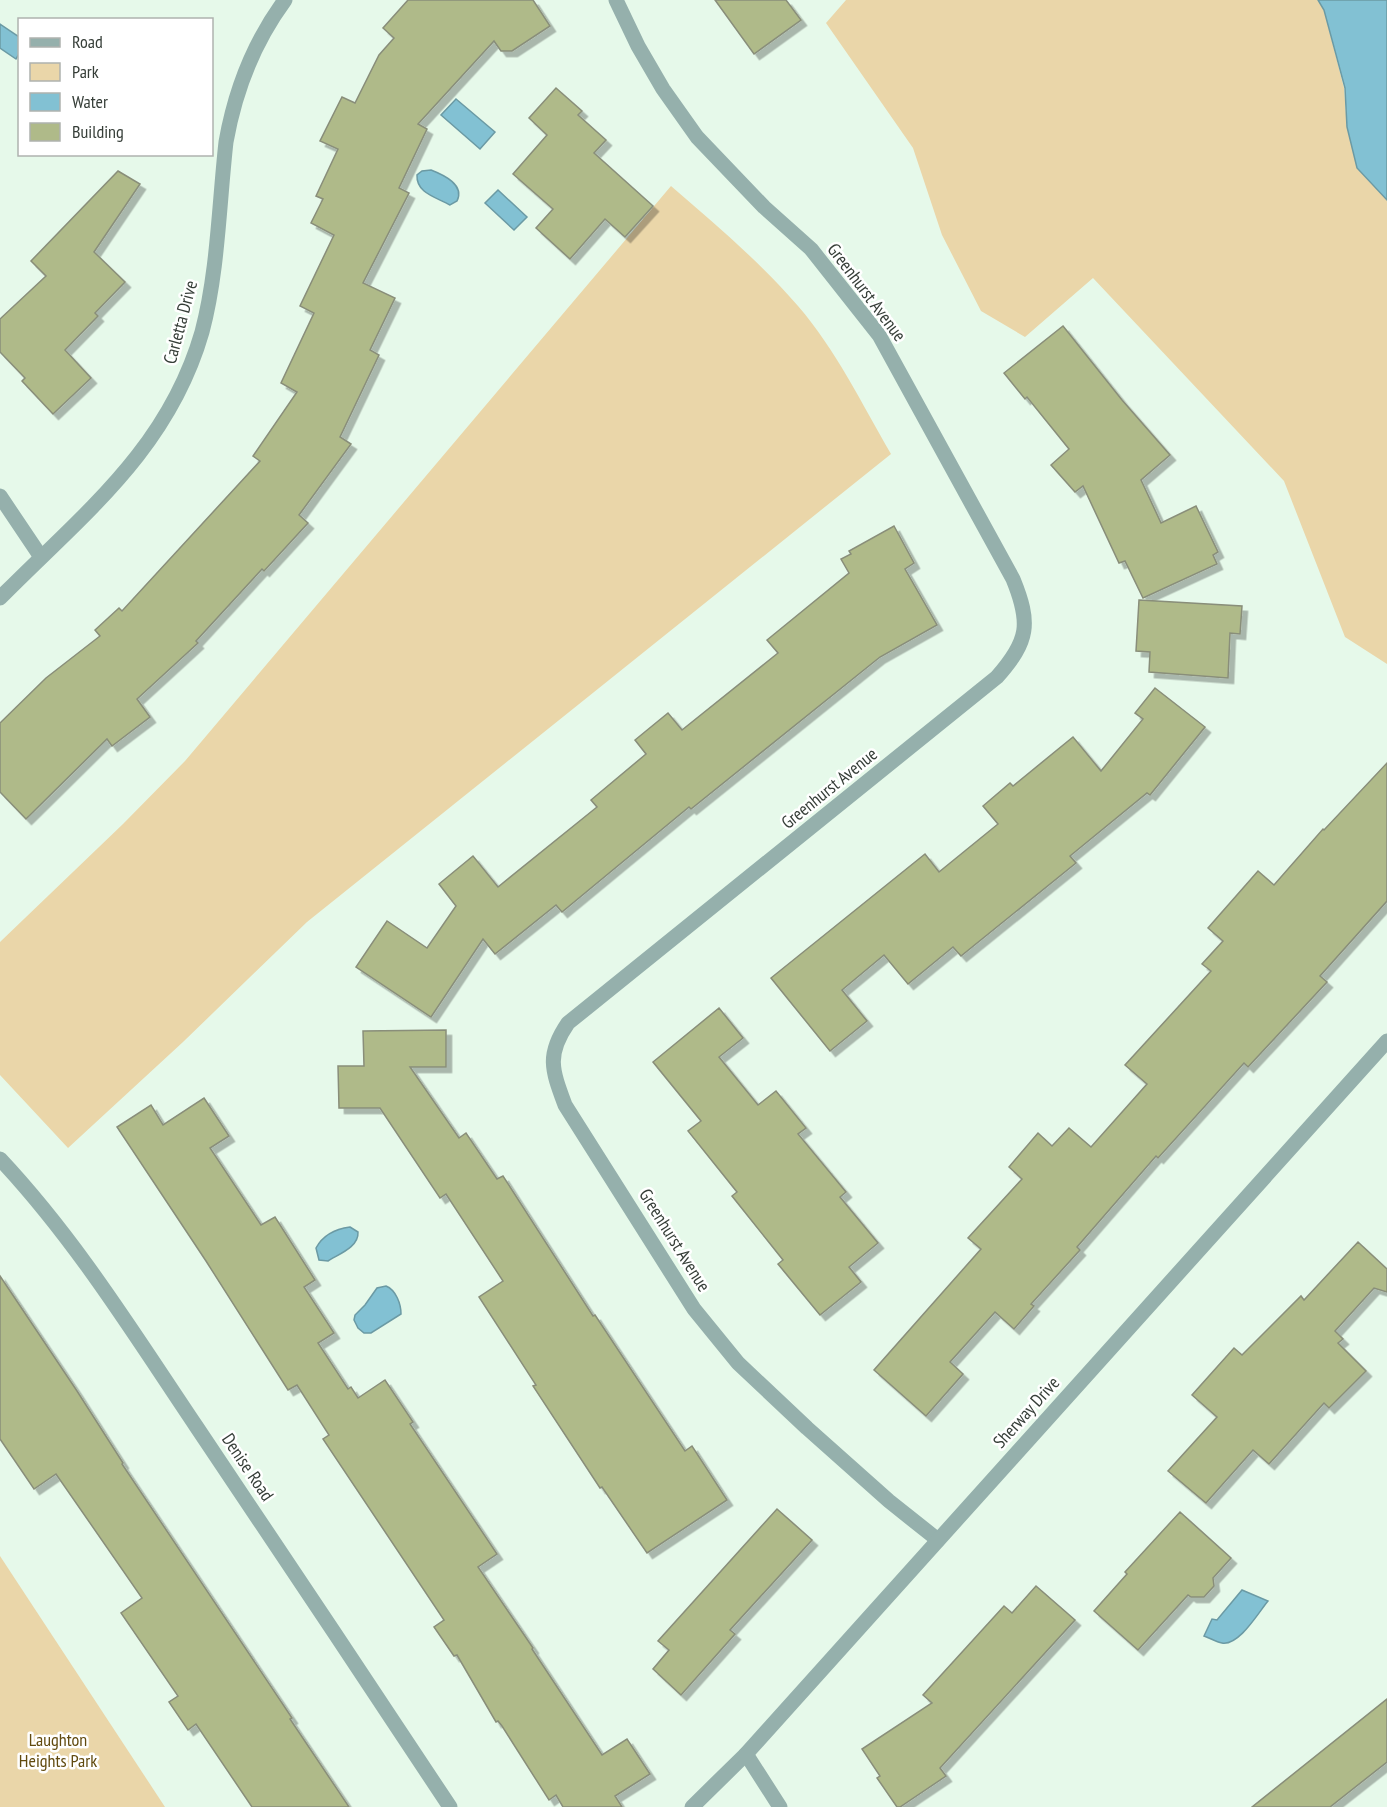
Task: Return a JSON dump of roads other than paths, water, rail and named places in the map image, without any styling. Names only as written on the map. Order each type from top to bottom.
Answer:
[{"type":"street","name":"Carletta Drive","points":[[0,598],[134,463],[162,422],[181,387],[193,360],[208,302],[230,119],[254,52],[285,0]]},
{"type":"street","name":"Greenhurst Avenue","points":[[616,0],[638,46],[663,89],[697,137],[764,207],[811,249],[879,334],[1013,579],[1023,604],[1026,621],[1023,639],[1015,657],[997,677],[568,1023],[558,1038],[552,1054],[553,1073],[565,1105],[694,1308],[738,1363],[889,1501],[938,1540]]},
{"type":"street","points":[[0,496],[41,557]]},
{"type":"street","name":"Sherway Drive","points":[[692,1807],[746,1754],[1387,1041]]},
{"type":"street","name":"Denise Road","points":[[0,1159],[28,1189],[96,1278],[242,1492],[450,1807]]},
{"type":"street","points":[[746,1754],[780,1807]]},
{"type":"water","points":[[1318,0],[1387,0],[1387,200],[1357,168],[1347,127],[1345,88],[1324,10]]},
{"type":"water","points":[[0,24],[18,36],[18,56],[16,59],[0,48]]},
{"type":"water","points":[[456,99],[495,132],[480,149],[441,115]]},
{"type":"water","points":[[431,170],[456,185],[459,195],[457,201],[450,205],[423,190],[417,175],[422,171]]},
{"type":"water","points":[[498,190],[527,217],[514,230],[485,203]]},
{"type":"water","points":[[350,1227],[358,1232],[352,1246],[328,1261],[319,1260],[316,1248],[322,1240],[334,1231]]},
{"type":"water","points":[[386,1286],[397,1298],[401,1314],[371,1333],[364,1333],[354,1320],[355,1315],[377,1288]]},
{"type":"water","points":[[1242,1590],[1268,1601],[1248,1628],[1228,1643],[1204,1636],[1212,1619],[1217,1620]]},
{"type":"park label","name":"Laughton Heights Park","points":[[58,1749]]}]
